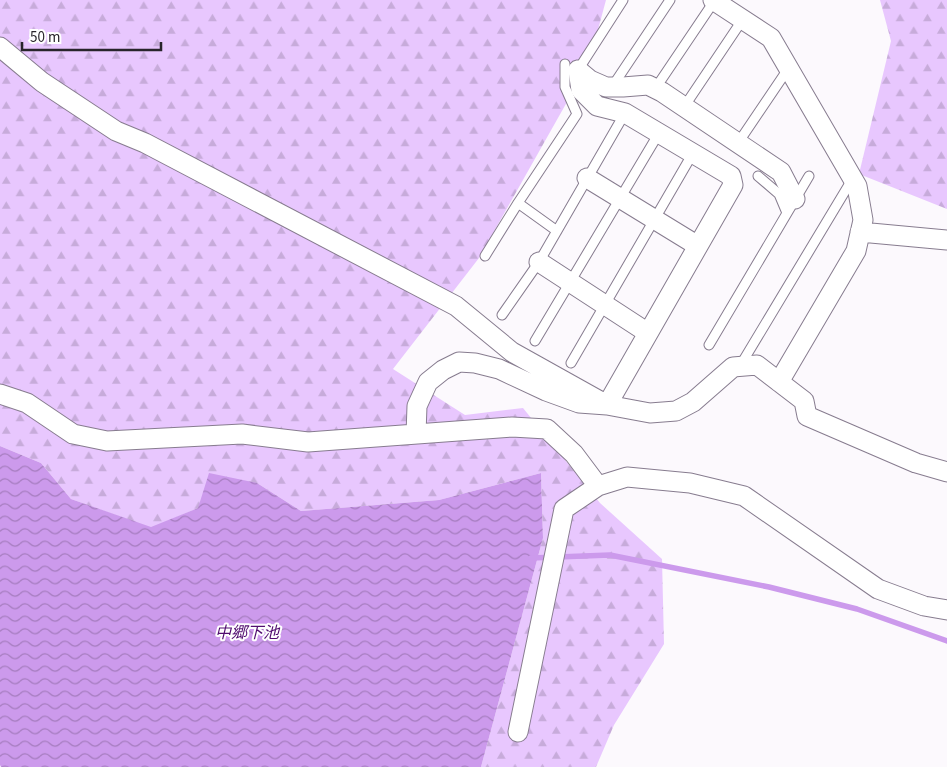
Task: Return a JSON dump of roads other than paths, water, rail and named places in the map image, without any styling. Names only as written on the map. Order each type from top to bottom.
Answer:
[{"type":"street","points":[[715,0],[772,38],[857,186],[862,220],[856,251],[779,382]]},
{"type":"street","points":[[0,47],[42,82],[116,131],[146,144],[456,306],[512,352],[607,405]]},
{"type":"street","points":[[571,67],[590,80],[606,87],[648,85],[684,107],[781,172],[791,206]]},
{"type":"street","points":[[571,67],[581,90],[597,106],[625,113],[731,176],[733,185],[607,405]]},
{"type":"street","points":[[587,178],[698,246]]},
{"type":"street","points":[[860,232],[947,240]]},
{"type":"street","points":[[539,262],[648,334]]},
{"type":"street","points":[[416,434],[417,406],[428,382],[442,370],[459,362],[475,363],[499,369],[546,391],[578,402],[650,413],[676,411],[692,402],[733,367],[757,365],[804,401],[808,416],[916,463],[947,472]]},
{"type":"street","points":[[0,394],[27,402],[73,434],[107,441],[242,434],[308,442],[512,427],[547,429],[574,454],[598,486]]},
{"type":"street","points":[[518,732],[564,509],[598,486],[627,477],[690,483],[744,496],[878,589],[924,606],[947,610]]},
{"type":"lane","points":[[485,256],[577,114],[565,86],[571,67],[624,0]]},
{"type":"lane","points":[[612,87],[670,0]]},
{"type":"lane","points":[[655,89],[715,0]]},
{"type":"lane","points":[[684,107],[743,19]]},
{"type":"lane","points":[[738,142],[789,68]]},
{"type":"lane","points":[[502,315],[539,262],[625,113]]},
{"type":"lane","points":[[535,341],[659,133]]},
{"type":"lane","points":[[571,363],[693,153]]},
{"type":"lane","points":[[758,176],[791,206]]},
{"type":"lane","points":[[708,345],[809,176]]},
{"type":"lane","points":[[740,366],[853,178]]},
{"type":"lane","points":[[518,203],[557,231]]},
{"type":"water","name":"中郷下池","points":[[0,446],[41,463],[71,499],[151,527],[198,508],[209,473],[257,483],[301,511],[439,500],[541,473],[543,538],[481,767],[1,767]]},
{"type":"waterway","points":[[531,558],[610,555],[769,587],[857,609],[947,641]]}]
